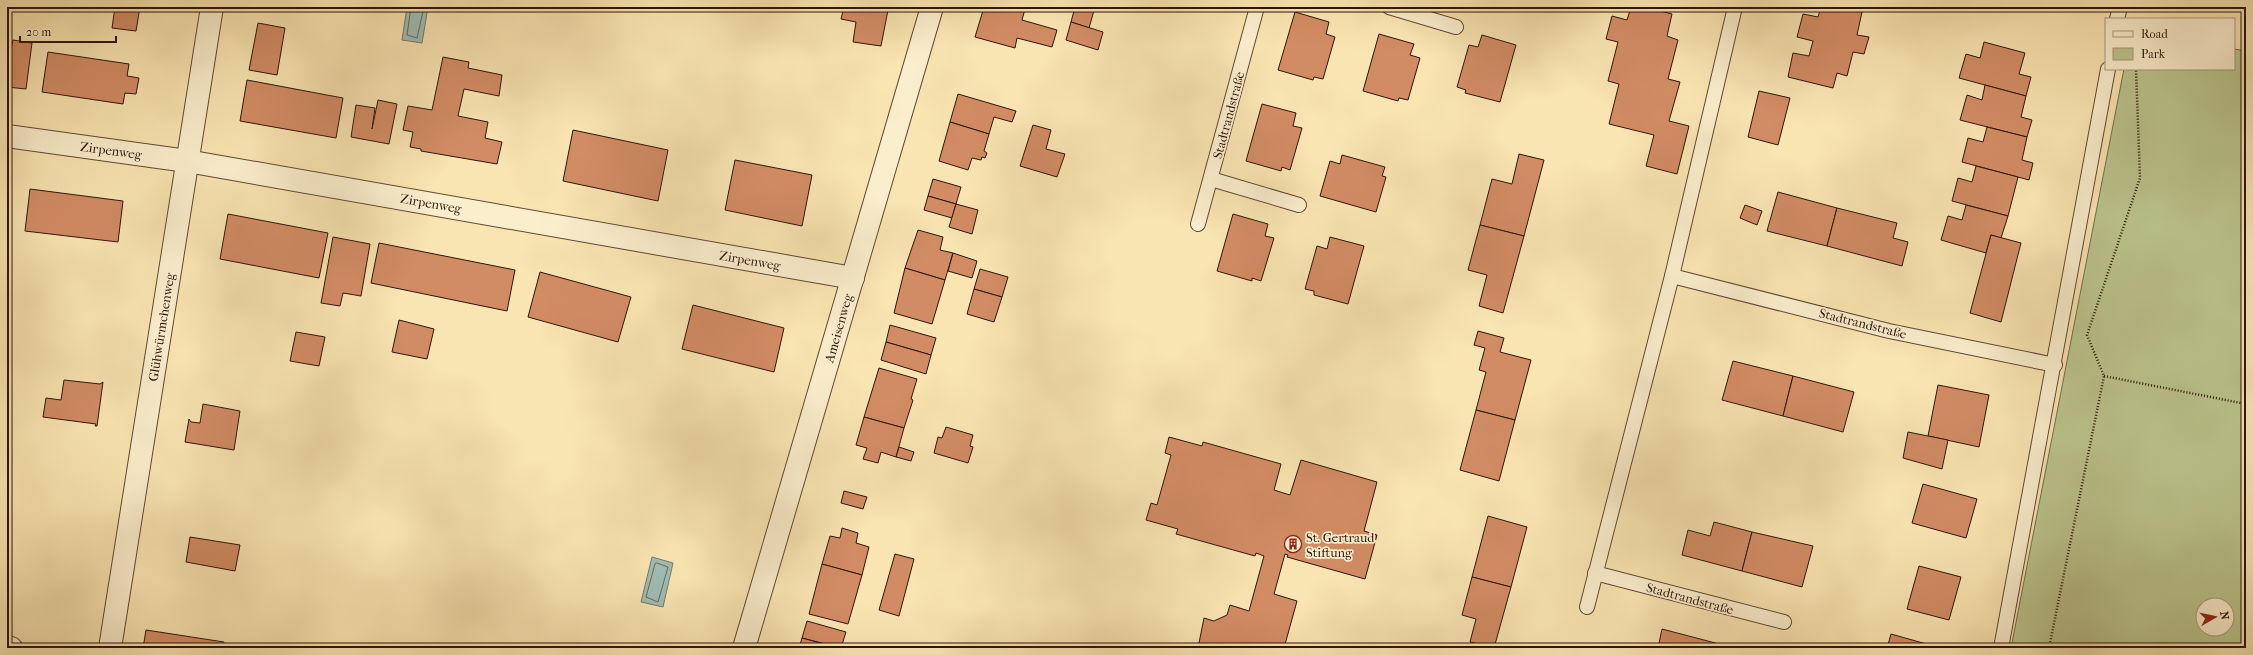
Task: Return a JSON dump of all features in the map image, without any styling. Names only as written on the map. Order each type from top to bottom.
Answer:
[{"type":"street","name":"Glühwürmchenweg","points":[[110,648],[212,7]]},
{"type":"street","name":"Ameisenweg","points":[[744,648],[932,7]]},
{"type":"street","name":"Zirpenweg","points":[[7,136],[187,161],[853,278]]},
{"type":"lane","name":"Stadtrandstraße","points":[[1198,224],[1257,7]]},
{"type":"lane","points":[[1389,7],[1456,27]]},
{"type":"lane","points":[[1587,607],[1672,276],[1735,7]]},
{"type":"lane","points":[[2118,18],[2120,7]]},
{"type":"lane","points":[[2001,648],[2055,365],[2108,70]]},
{"type":"lane","points":[[1211,179],[1299,205]]},
{"type":"lane","name":"Stadtrandstraße","points":[[1672,276],[1889,331],[2055,365]]},
{"type":"lane","name":"Stadtrandstraße","points":[[1595,573],[1784,622]]},
{"type":"path","points":[[2049,648],[2104,376],[2087,336],[2140,178],[2136,70]]},
{"type":"path","points":[[2104,376],[2246,404]]},
{"type":"green space","points":[[2235,49],[2246,51],[2246,648],[2011,648],[2124,70],[2235,70]]},
{"type":"water","points":[[407,7],[428,7],[422,43],[402,40]]},
{"type":"water","points":[[652,557],[673,563],[663,607],[641,602]]},
{"type":"building","points":[[115,7],[140,7],[136,31],[112,28]]},
{"type":"building","points":[[844,7],[871,7],[888,10],[881,46],[853,42],[856,22],[841,19]]},
{"type":"building","points":[[984,7],[1018,7],[1025,9],[1022,20],[1057,30],[1052,47],[1017,38],[1015,48],[975,37]]},
{"type":"building","points":[[1075,7],[1095,7],[1089,28],[1071,22]]},
{"type":"building","points":[[1631,7],[1645,7],[1672,14],[1667,36],[1678,40],[1668,79],[1680,82],[1669,121],[1689,126],[1677,174],[1646,166],[1654,135],[1609,124],[1619,84],[1608,81],[1618,42],[1606,39],[1612,16],[1627,20]]},
{"type":"building","points":[[1821,7],[1844,7],[1862,12],[1857,35],[1869,37],[1864,54],[1853,52],[1847,76],[1837,73],[1833,88],[1788,77],[1793,53],[1809,56],[1813,41],[1797,37],[1803,14],[1818,17]]},
{"type":"building","points":[[1295,12],[1329,22],[1326,34],[1335,37],[1323,79],[1314,77],[1313,80],[1278,70]]},
{"type":"building","points":[[1071,22],[1103,32],[1098,50],[1066,40]]},
{"type":"building","points":[[258,23],[285,28],[277,75],[249,70]]},
{"type":"building","points":[[1379,34],[1414,44],[1410,55],[1420,58],[1408,100],[1399,98],[1398,101],[1363,91]]},
{"type":"building","points":[[1482,35],[1516,45],[1500,102],[1465,93],[1466,90],[1457,87],[1469,45],[1478,47]]},
{"type":"building","points":[[13,40],[32,43],[26,89],[7,87],[7,48],[11,49]]},
{"type":"building","points":[[1984,42],[2025,53],[2019,74],[2031,77],[2026,96],[1959,78],[1966,54],[1980,58]]},
{"type":"building","points":[[48,52],[129,64],[127,76],[139,78],[136,94],[125,93],[123,104],[42,92]]},
{"type":"building","points":[[443,57],[469,62],[468,68],[502,75],[499,96],[464,89],[458,116],[488,122],[485,138],[502,142],[497,164],[421,151],[421,149],[410,147],[413,132],[403,130],[408,106],[432,110]]},
{"type":"building","points":[[247,80],[343,98],[336,138],[240,121]]},
{"type":"building","points":[[1985,85],[2026,96],[2021,117],[2032,120],[2027,137],[1960,120],[1967,95],[1982,100]]},
{"type":"building","points":[[1759,91],[1790,98],[1778,145],[1748,137]]},
{"type":"building","points":[[958,94],[1016,111],[1012,122],[994,117],[989,134],[950,122]]},
{"type":"building","points":[[378,100],[397,104],[389,144],[351,137],[356,105],[375,108],[372,129]]},
{"type":"building","points":[[1262,104],[1296,113],[1293,126],[1302,128],[1290,170],[1282,167],[1281,171],[1246,161]]},
{"type":"building","points":[[950,122],[989,134],[984,151],[987,153],[985,158],[982,157],[981,160],[972,158],[968,170],[939,161]]},
{"type":"building","points":[[1033,125],[1051,130],[1046,149],[1065,154],[1057,177],[1020,166]]},
{"type":"building","points":[[1987,127],[2027,137],[2022,160],[2033,163],[2029,180],[1962,162],[1968,138],[1983,142]]},
{"type":"building","points":[[573,130],[668,150],[658,201],[563,181]]},
{"type":"building","points":[[1519,154],[1544,160],[1524,236],[1480,225],[1492,179],[1512,184]]},
{"type":"building","points":[[1342,155],[1385,167],[1382,176],[1386,177],[1376,212],[1320,196],[1330,161],[1340,164]]},
{"type":"building","points":[[735,160],[812,175],[802,226],[725,210]]},
{"type":"building","points":[[1976,166],[2018,177],[2008,216],[1952,201],[1958,178],[1972,182]]},
{"type":"building","points":[[933,179],[961,187],[956,204],[928,196]]},
{"type":"building","points":[[30,189],[123,201],[118,242],[25,231]]},
{"type":"building","points":[[1778,192],[1837,208],[1827,246],[1767,231]]},
{"type":"building","points":[[928,196],[956,204],[952,218],[924,210]]},
{"type":"building","points":[[956,204],[978,210],[972,234],[949,227]]},
{"type":"building","points":[[1745,205],[1762,211],[1757,225],[1740,218]]},
{"type":"building","points":[[1966,205],[2008,216],[2001,238],[1991,235],[1986,253],[1941,240],[1948,216],[1962,220]]},
{"type":"building","points":[[1837,208],[1897,223],[1893,238],[1908,242],[1902,266],[1827,246]]},
{"type":"building","points":[[228,214],[328,233],[319,278],[220,259]]},
{"type":"building","points":[[1233,214],[1268,224],[1265,236],[1274,238],[1261,281],[1252,278],[1252,281],[1217,271]]},
{"type":"building","points":[[1480,225],[1524,236],[1503,313],[1479,306],[1487,275],[1468,270]]},
{"type":"building","points":[[918,230],[943,237],[940,250],[953,253],[945,280],[905,268]]},
{"type":"building","points":[[1991,235],[2021,243],[2001,322],[1970,313]]},
{"type":"building","points":[[333,237],[370,244],[361,296],[343,293],[340,306],[321,303]]},
{"type":"building","points":[[1330,237],[1364,246],[1348,304],[1314,295],[1314,291],[1305,289],[1317,246],[1327,249]]},
{"type":"building","points":[[379,243],[515,270],[507,311],[371,283]]},
{"type":"building","points":[[953,253],[977,261],[972,278],[948,271]]},
{"type":"building","points":[[905,268],[945,280],[932,324],[894,313]]},
{"type":"building","points":[[980,269],[1008,277],[1002,297],[974,289]]},
{"type":"building","points":[[540,272],[631,297],[618,342],[528,317]]},
{"type":"building","points":[[974,289],[1002,297],[994,322],[967,314]]},
{"type":"building","points":[[693,305],[784,328],[774,372],[682,349]]},
{"type":"building","points":[[399,320],[434,329],[427,359],[392,352]]},
{"type":"building","points":[[890,325],[936,338],[931,355],[886,342]]},
{"type":"building","points":[[1478,331],[1504,338],[1500,352],[1531,360],[1515,420],[1476,410],[1486,372],[1479,370],[1485,348],[1474,345]]},
{"type":"building","points":[[296,332],[325,337],[319,366],[290,361]]},
{"type":"building","points":[[886,342],[931,355],[926,374],[881,360]]},
{"type":"building","points":[[1733,361],[1793,376],[1783,416],[1722,400]]},
{"type":"building","points":[[879,368],[917,379],[911,399],[913,400],[904,428],[864,417]]},
{"type":"building","points":[[1793,376],[1854,392],[1843,432],[1783,416]]},
{"type":"building","points":[[64,380],[100,384],[103,382],[97,426],[95,426],[96,424],[43,417],[46,398],[61,400]]},
{"type":"building","points":[[1938,385],[1989,395],[1979,447],[1928,436]]},
{"type":"building","points":[[203,404],[240,411],[234,450],[185,442],[189,419],[191,422],[200,423]]},
{"type":"building","points":[[1476,410],[1515,420],[1499,481],[1460,470]]},
{"type":"building","points":[[864,417],[904,428],[896,457],[881,452],[878,463],[863,459],[867,448],[856,445]]},
{"type":"building","points":[[946,427],[973,435],[970,446],[973,447],[968,463],[934,453],[938,437],[942,438]]},
{"type":"building","points":[[1908,432],[1948,440],[1942,469],[1903,458]]},
{"type":"building","name":"St. Gertraud Stiftung","points":[[1169,437],[1202,446],[1203,442],[1281,464],[1274,490],[1290,495],[1301,460],[1377,482],[1364,531],[1377,535],[1365,579],[1287,557],[1288,555],[1285,554],[1274,594],[1297,601],[1284,648],[1198,648],[1204,618],[1214,621],[1227,615],[1230,605],[1249,611],[1264,556],[1256,553],[1255,556],[1176,534],[1178,529],[1146,520],[1151,503],[1157,505],[1171,455],[1165,453]]},
{"type":"building","points":[[899,447],[914,452],[911,461],[896,457]]},
{"type":"building","points":[[1923,484],[1977,499],[1966,538],[1912,523]]},
{"type":"building","points":[[844,491],[867,497],[863,509],[841,503]]},
{"type":"building","points":[[1488,516],[1527,527],[1511,587],[1472,577]]},
{"type":"building","points":[[1714,522],[1752,532],[1742,571],[1682,555],[1688,530],[1710,536]]},
{"type":"building","points":[[842,528],[858,533],[856,543],[869,547],[862,575],[822,564],[830,536],[840,538]]},
{"type":"building","points":[[1752,532],[1813,546],[1802,587],[1742,571]]},
{"type":"building","points":[[190,537],[240,545],[235,571],[186,562]]},
{"type":"building","points":[[895,554],[914,559],[899,616],[879,610]]},
{"type":"building","points":[[822,564],[862,575],[848,624],[809,614]]},
{"type":"building","points":[[1919,566],[1961,577],[1949,620],[1907,609]]},
{"type":"building","points":[[1472,577],[1511,587],[1494,648],[1470,642],[1476,619],[1462,615]]},
{"type":"building","points":[[807,621],[846,632],[841,648],[802,638]]},
{"type":"building","points":[[1662,629],[1723,645],[1722,648],[1658,648]]},
{"type":"building","points":[[146,630],[224,642],[223,648],[143,648]]},
{"type":"building","points":[[1891,634],[1937,647],[1937,648],[1887,648]]},
{"type":"building","points":[[802,638],[839,648],[799,648]]},
{"type":"building","points":[[638,644],[654,648],[637,648]]},
{"type":"place","name":"St. Gertraud Stiftung","points":[[1293,544]]}]
